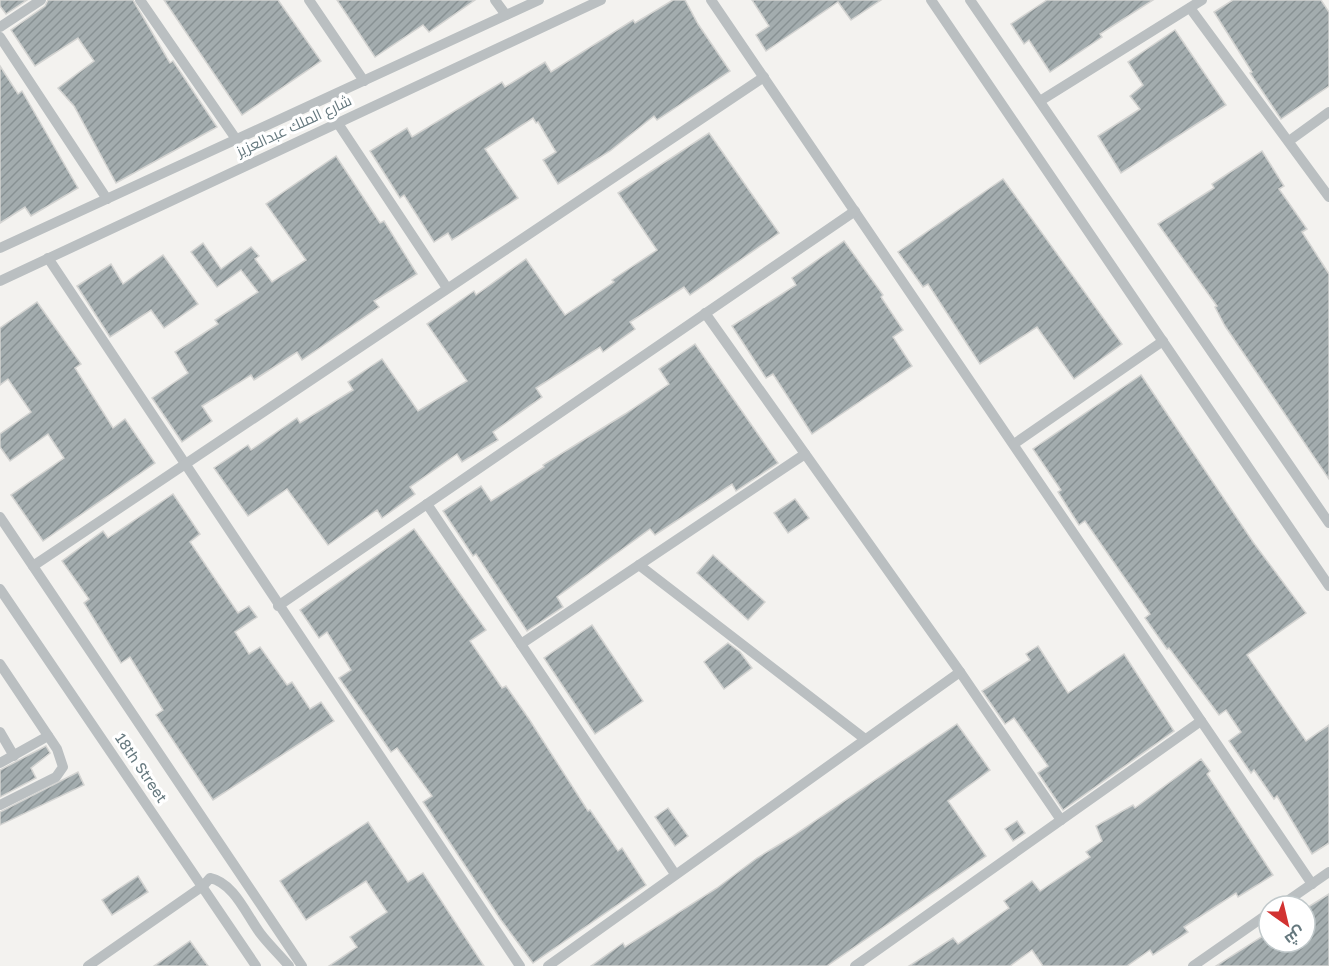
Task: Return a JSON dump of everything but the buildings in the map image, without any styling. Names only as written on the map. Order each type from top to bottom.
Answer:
[{"type":"street","points":[[0,27],[40,0]]},
{"type":"street","points":[[141,0],[236,139]]},
{"type":"street","points":[[309,0],[364,81]]},
{"type":"street","points":[[495,0],[506,15]]},
{"type":"street","name":"شارع الملك عبدالعزيز","points":[[0,248],[539,0]]},
{"type":"street","name":"شارع الملك عبدالعزيز","points":[[0,281],[601,0]]},
{"type":"street","points":[[711,0],[1312,884]]},
{"type":"street","points":[[931,0],[1329,586]]},
{"type":"street","points":[[970,0],[1329,523]]},
{"type":"street","points":[[1040,101],[1202,0]]},
{"type":"street","points":[[1190,8],[1329,197]]},
{"type":"street","points":[[0,37],[107,199]]},
{"type":"street","points":[[33,566],[764,76]]},
{"type":"street","points":[[1289,141],[1329,112]]},
{"type":"street","points":[[337,122],[447,288]]},
{"type":"street","points":[[278,606],[855,211]]},
{"type":"street","points":[[48,258],[520,966]]},
{"type":"street","points":[[705,313],[960,672],[1060,820]]},
{"type":"street","points":[[1014,444],[1163,341]]},
{"type":"street","points":[[521,644],[805,454]]},
{"type":"street","points":[[427,504],[675,874]]},
{"type":"street","points":[[0,517],[302,966]]},
{"type":"street","points":[[639,565],[865,739]]},
{"type":"street","name":"18th Street","points":[[0,589],[4,603],[203,886],[256,966]]},
{"type":"street","points":[[0,664],[61,758],[60,773],[0,805]]},
{"type":"street","points":[[548,966],[960,672]]},
{"type":"street","points":[[855,966],[1201,721]]},
{"type":"street","points":[[0,732],[14,756]]},
{"type":"street","points":[[0,763],[48,736]]},
{"type":"street","points":[[1297,894],[1329,872]]},
{"type":"street","points":[[88,966],[203,886],[210,878],[220,880],[236,897],[261,935],[289,966]]},
{"type":"street","points":[[1193,966],[1257,921]]}]
